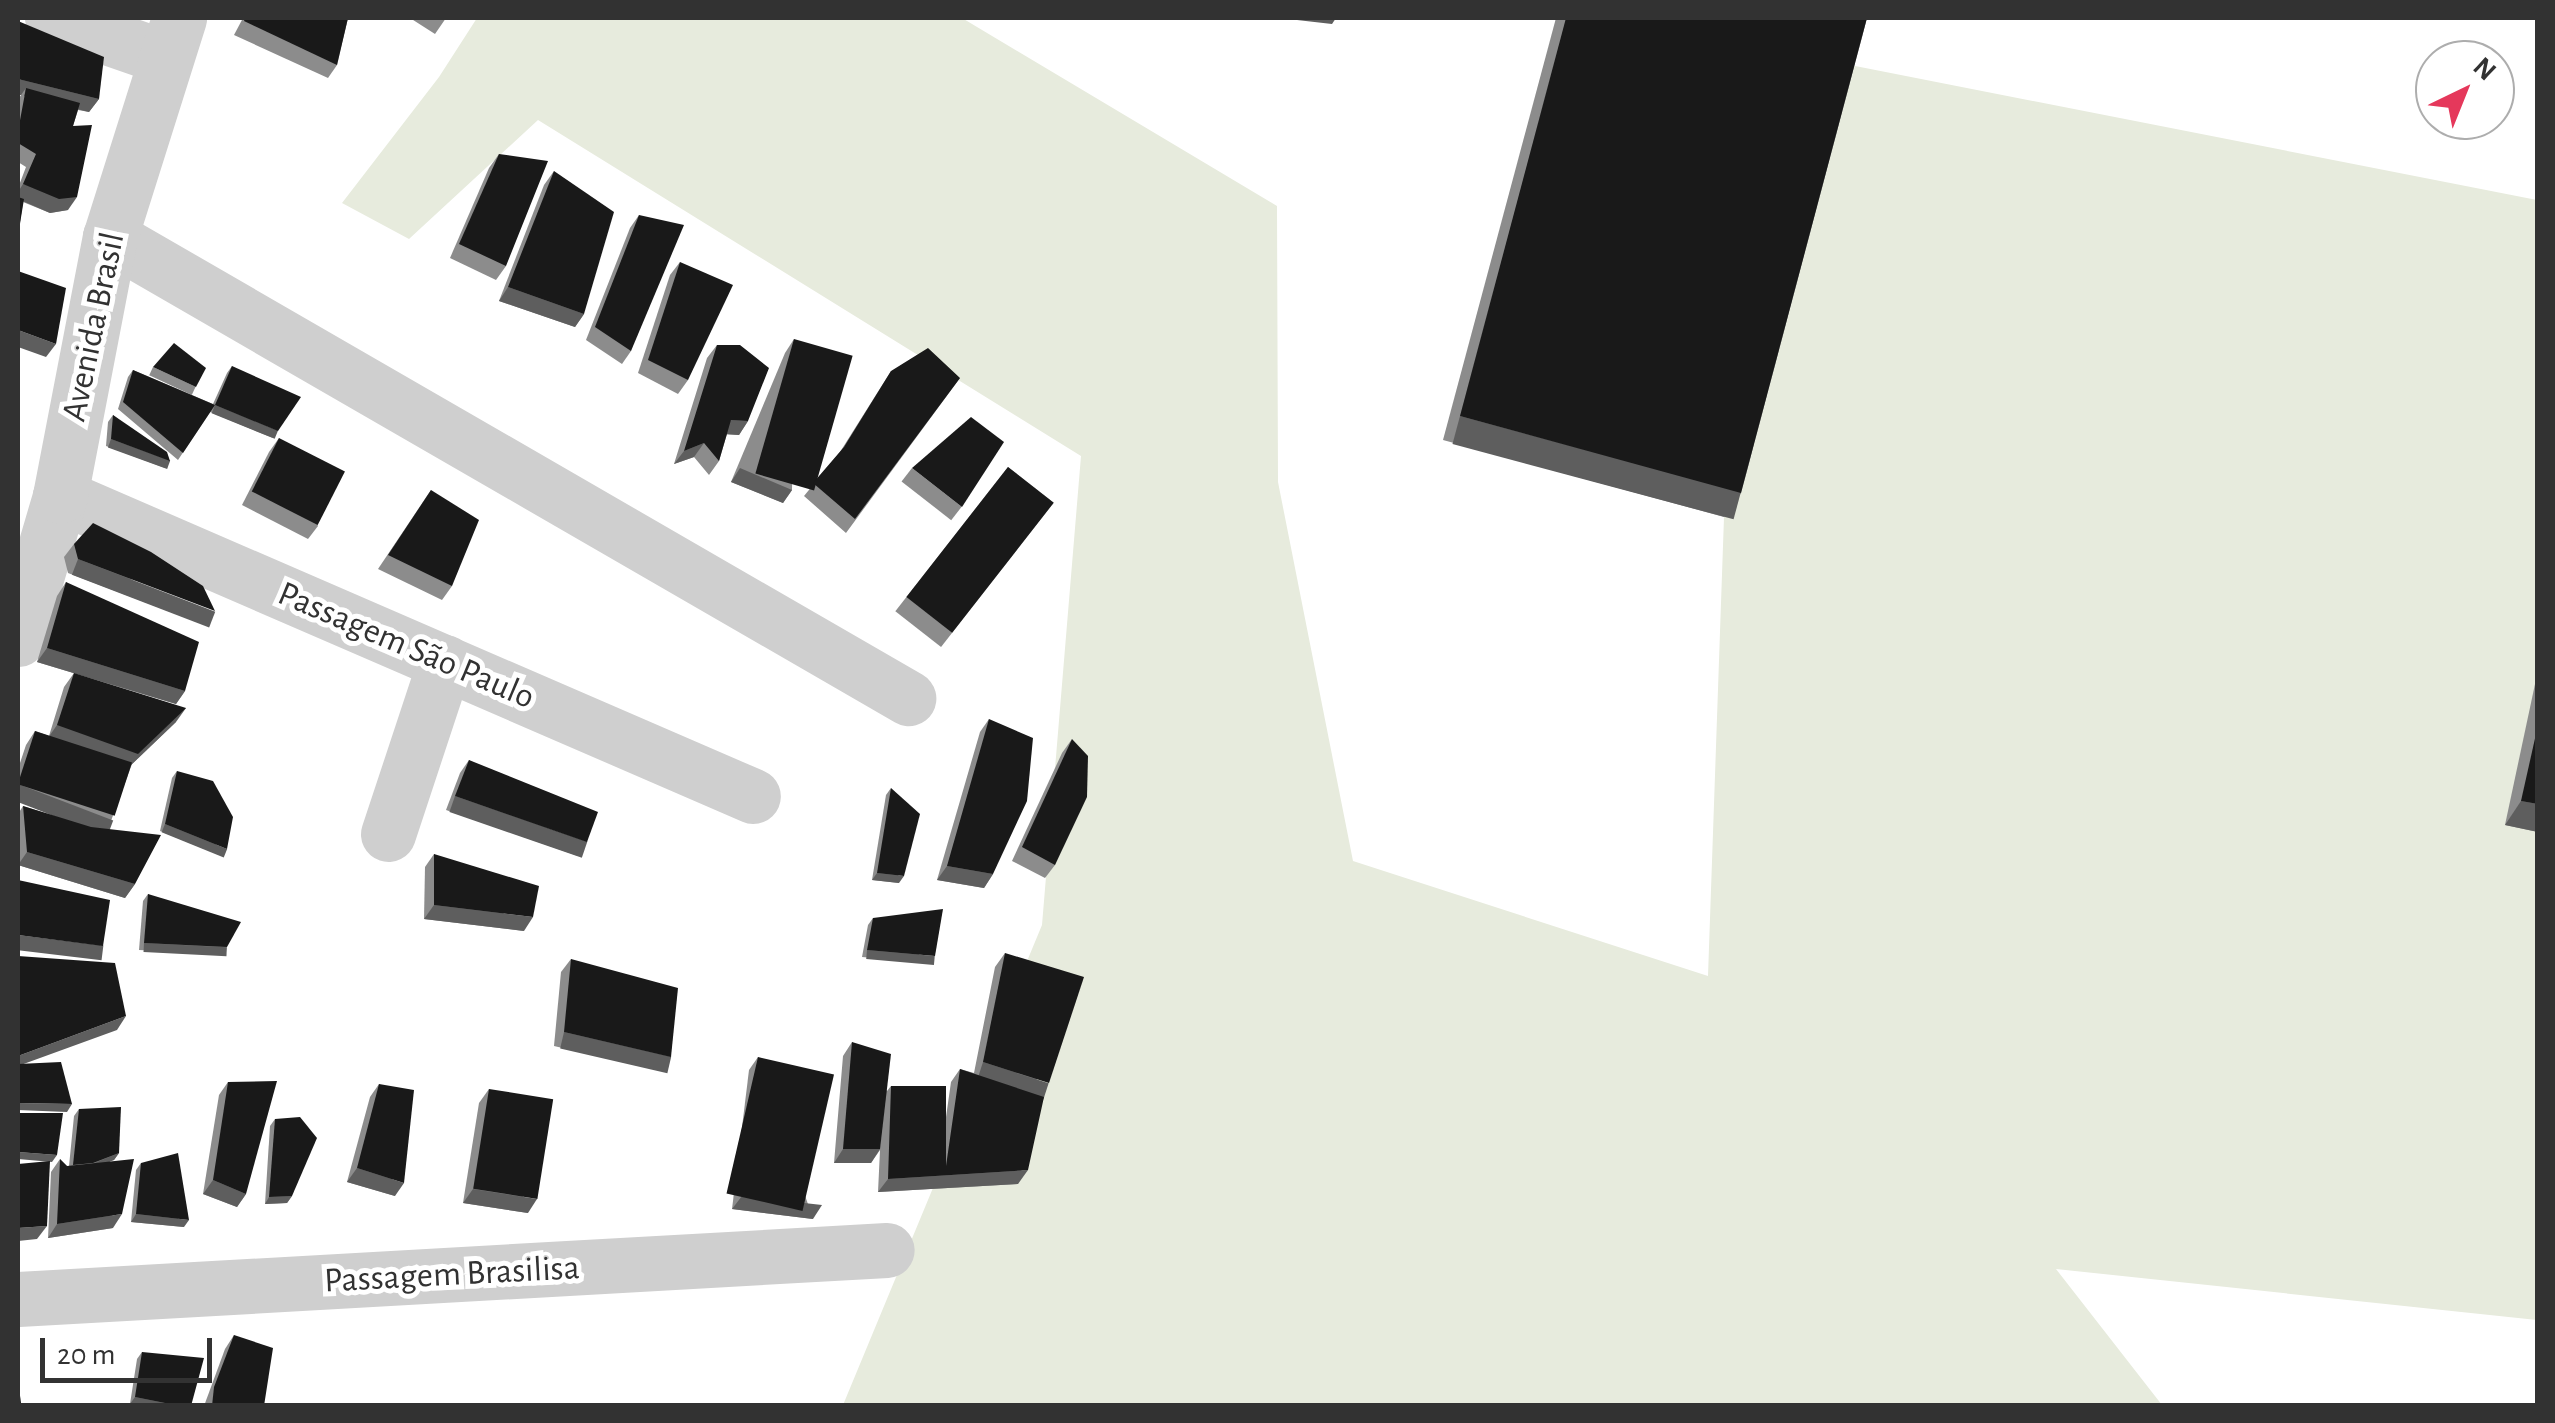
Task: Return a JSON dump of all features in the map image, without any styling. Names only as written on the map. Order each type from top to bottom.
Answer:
[{"type":"street","points":[[52,18],[172,37]]},
{"type":"street","name":"Avenida Brasil","points":[[18,639],[60,496],[110,237],[172,37]]},
{"type":"street","points":[[110,237],[908,698]]},
{"type":"street","name":"Passagem São Paulo","points":[[60,496],[753,796]]},
{"type":"street","points":[[388,834],[445,662]]},
{"type":"street","name":"Passagem Brasilisa","points":[[18,1299],[888,1250]]},
{"type":"shaded area","points":[[477,18],[962,18],[1277,206],[1278,482],[1353,861],[1708,976],[1724,517],[1845,64],[2537,200],[2537,1320],[2056,1269],[2162,1405],[843,1405],[1042,925],[1081,456],[538,120],[409,239],[342,203],[439,77]]},
{"type":"building","points":[[348,18],[337,65],[244,21]]},
{"type":"building","points":[[1566,18],[1867,18],[1741,493],[1460,416]]},
{"type":"building","points":[[18,21],[104,57],[99,99],[18,79]]},
{"type":"building","points":[[26,88],[80,103],[73,126],[92,125],[77,197],[59,199],[23,184],[36,154],[18,143]]},
{"type":"building","points":[[499,154],[548,161],[506,266],[459,244]]},
{"type":"building","points":[[554,171],[614,212],[584,314],[508,287]]},
{"type":"building","points":[[18,197],[24,199],[18,236]]},
{"type":"building","points":[[639,215],[684,225],[631,351],[595,327]]},
{"type":"building","points":[[680,262],[733,285],[688,380],[648,360]]},
{"type":"building","points":[[18,271],[66,288],[56,344],[18,330]]},
{"type":"building","points":[[794,339],[853,356],[814,490],[755,474]]},
{"type":"building","points":[[174,343],[206,368],[196,387],[153,367]]},
{"type":"building","points":[[717,345],[740,345],[769,368],[748,421],[731,420],[719,461],[704,443],[684,451]]},
{"type":"building","points":[[928,348],[960,378],[855,519],[813,483],[844,447],[891,371]]},
{"type":"building","points":[[232,366],[301,397],[278,431],[215,405]]},
{"type":"building","points":[[133,370],[215,405],[183,453],[123,402]]},
{"type":"building","points":[[113,415],[167,452],[170,461],[111,439]]},
{"type":"building","points":[[971,417],[1004,442],[962,507],[912,468]]},
{"type":"building","points":[[279,438],[345,472],[318,525],[252,491]]},
{"type":"building","points":[[1008,467],[1054,503],[952,633],[906,597]]},
{"type":"building","points":[[431,490],[479,520],[452,586],[388,555]]},
{"type":"building","points":[[93,523],[151,552],[203,586],[215,611],[78,559],[74,544]]},
{"type":"building","points":[[66,582],[199,642],[185,691],[47,648]]},
{"type":"building","points":[[74,673],[186,708],[138,754],[57,725]]},
{"type":"building","points":[[989,719],[1033,738],[1027,801],[993,874],[947,866]]},
{"type":"building","points":[[2538,725],[2538,804],[2521,801]]},
{"type":"building","points":[[35,731],[132,763],[115,816],[18,784]]},
{"type":"building","points":[[1072,739],[1088,756],[1087,797],[1055,865],[1022,847]]},
{"type":"building","points":[[469,760],[598,812],[587,842],[455,796]]},
{"type":"building","points":[[177,771],[213,781],[233,817],[227,849],[165,824]]},
{"type":"building","points":[[891,788],[920,814],[904,876],[877,873]]},
{"type":"building","points":[[23,806],[91,827],[161,835],[135,884],[27,852]]},
{"type":"building","points":[[434,854],[539,886],[533,917],[434,905]]},
{"type":"building","points":[[18,880],[110,900],[103,946],[18,935]]},
{"type":"building","points":[[148,894],[241,922],[227,947],[144,943]]},
{"type":"building","points":[[943,909],[935,956],[867,950],[873,918]]},
{"type":"building","points":[[1005,953],[1084,977],[1049,1083],[983,1062]]},
{"type":"building","points":[[18,956],[115,963],[126,1016],[18,1056]]},
{"type":"building","points":[[571,959],[678,988],[671,1057],[564,1032]]},
{"type":"building","points":[[852,1042],[891,1054],[880,1149],[843,1149]]},
{"type":"building","points":[[758,1057],[834,1075],[803,1211],[727,1193]]},
{"type":"building","points":[[61,1062],[72,1104],[18,1103],[18,1064]]},
{"type":"building","points":[[960,1069],[1044,1097],[1028,1170],[888,1179],[891,1086],[946,1086],[946,1166]]},
{"type":"building","points":[[277,1081],[246,1194],[213,1180],[228,1082]]},
{"type":"building","points":[[379,1084],[414,1090],[404,1183],[357,1168]]},
{"type":"building","points":[[489,1089],[553,1099],[537,1199],[473,1189]]},
{"type":"building","points":[[121,1107],[119,1153],[93,1163],[73,1165],[79,1109]]},
{"type":"building","points":[[18,1113],[63,1113],[57,1155],[18,1152]]},
{"type":"building","points":[[300,1117],[317,1138],[292,1196],[269,1197],[275,1119]]},
{"type":"building","points":[[178,1153],[189,1220],[136,1214],[141,1163]]},
{"type":"building","points":[[60,1159],[67,1166],[134,1159],[122,1214],[57,1224]]},
{"type":"building","points":[[50,1161],[47,1226],[18,1228],[18,1164]]},
{"type":"building","points":[[234,1335],[273,1348],[264,1406],[212,1406],[214,1387]]},
{"type":"building","points":[[142,1352],[204,1358],[191,1406],[135,1397]]}]
